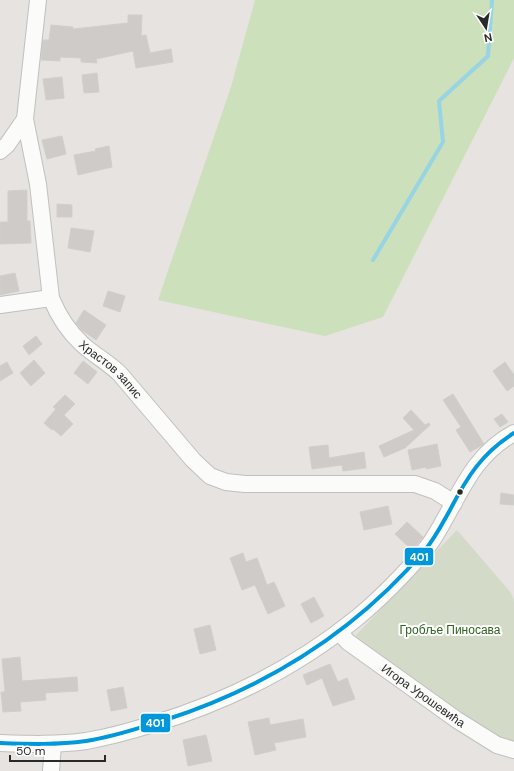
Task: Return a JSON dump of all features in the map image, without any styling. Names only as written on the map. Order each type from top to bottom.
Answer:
[{"type":"street","name":"Храстов запис","points":[[38,0],[25,119],[38,184],[51,298],[60,316],[75,337],[120,374],[193,460],[210,476],[226,482],[246,484],[415,484],[435,491],[454,502]]},
{"type":"street","points":[[3,148],[25,119]]},
{"type":"street","points":[[3,148],[23,148],[33,153]]},
{"type":"street","points":[[0,305],[51,298]]},
{"type":"street","points":[[0,743],[53,744],[86,741],[119,734],[207,706],[288,665],[315,649],[359,616],[381,596],[426,549],[479,461],[501,440],[514,433]]},
{"type":"street","name":"Игора Урошевића","points":[[339,632],[348,642],[456,720],[497,745],[514,750]]},
{"type":"street","points":[[52,771],[53,744]]},
{"type":"green space","points":[[255,0],[514,0],[514,58],[383,317],[325,336],[158,300],[231,87]]},
{"type":"green space","name":"Гробље Пиносава","points":[[457,530],[511,593],[514,601],[514,744],[493,737],[396,671],[355,636]]},
{"type":"building","points":[[128,15],[142,15],[141,36],[146,35],[150,53],[171,49],[173,62],[136,68],[133,51],[96,59],[97,63],[81,62],[81,58],[60,57],[60,61],[41,60],[43,40],[49,40],[51,25],[73,27],[73,29],[128,23]]},
{"type":"building","points":[[97,73],[99,92],[84,93],[82,75]]},
{"type":"building","points":[[62,77],[64,98],[46,100],[43,79]]},
{"type":"building","points":[[62,136],[66,154],[47,159],[42,140]]},
{"type":"building","points":[[109,146],[112,167],[78,175],[74,155],[96,151],[95,149]]},
{"type":"building","points":[[27,190],[27,221],[30,221],[31,243],[0,244],[0,222],[8,222],[8,191]]},
{"type":"building","points":[[57,204],[72,205],[72,217],[57,217]]},
{"type":"building","points":[[71,228],[94,231],[90,252],[68,248]]},
{"type":"building","points":[[15,273],[19,291],[0,295],[0,276]]},
{"type":"building","points":[[108,291],[125,296],[120,312],[103,306]]},
{"type":"building","points":[[84,310],[106,325],[96,340],[82,330],[76,323]]},
{"type":"building","points":[[36,336],[42,344],[29,355],[23,346]]},
{"type":"building","points":[[34,360],[45,373],[31,386],[20,373]]},
{"type":"building","points":[[83,361],[97,372],[88,384],[74,373]]},
{"type":"building","points":[[7,362],[13,373],[0,381],[0,366]]},
{"type":"building","points":[[505,362],[514,375],[514,386],[507,391],[493,371]]},
{"type":"building","points":[[453,394],[484,444],[470,452],[456,430],[461,427],[443,400]]},
{"type":"building","points":[[65,395],[75,404],[64,415],[73,424],[61,436],[44,423],[56,409],[53,407]]},
{"type":"building","points":[[411,410],[425,425],[429,423],[430,425],[405,448],[384,457],[379,446],[414,430],[403,418]]},
{"type":"building","points":[[502,414],[508,422],[500,427],[494,419]]},
{"type":"building","points":[[437,444],[441,466],[412,470],[408,450]]},
{"type":"building","points":[[328,445],[329,458],[364,452],[366,468],[343,471],[342,465],[312,469],[309,447]]},
{"type":"building","points":[[501,493],[514,495],[514,505],[500,504]]},
{"type":"building","points":[[388,506],[392,524],[364,530],[360,512]]},
{"type":"building","points":[[407,522],[423,537],[412,550],[395,534]]},
{"type":"building","points":[[243,553],[246,562],[257,558],[267,585],[274,582],[285,606],[268,614],[255,585],[242,590],[230,558]]},
{"type":"building","points":[[314,597],[324,616],[311,623],[301,604]]},
{"type":"building","points":[[210,625],[216,650],[200,654],[194,629]]},
{"type":"building","points":[[20,657],[22,681],[77,677],[78,691],[45,693],[46,700],[20,702],[21,711],[3,712],[1,692],[5,692],[2,659]]},
{"type":"building","points":[[330,664],[338,682],[347,678],[355,699],[333,706],[322,678],[307,685],[303,675]]},
{"type":"building","points":[[123,687],[127,708],[111,711],[107,690]]},
{"type":"building","points":[[269,718],[270,725],[303,719],[306,737],[274,743],[276,750],[255,755],[248,722]]},
{"type":"building","points":[[206,735],[212,761],[188,766],[183,740]]},
{"type":"waterway","points":[[373,260],[443,142],[439,101],[488,56],[492,0]]},
{"type":"transit line","name":"401","points":[[0,743],[64,743],[96,739],[126,732],[203,707],[274,673],[339,631],[369,607],[398,579],[432,541],[469,476],[476,467],[484,457],[514,433]]}]
